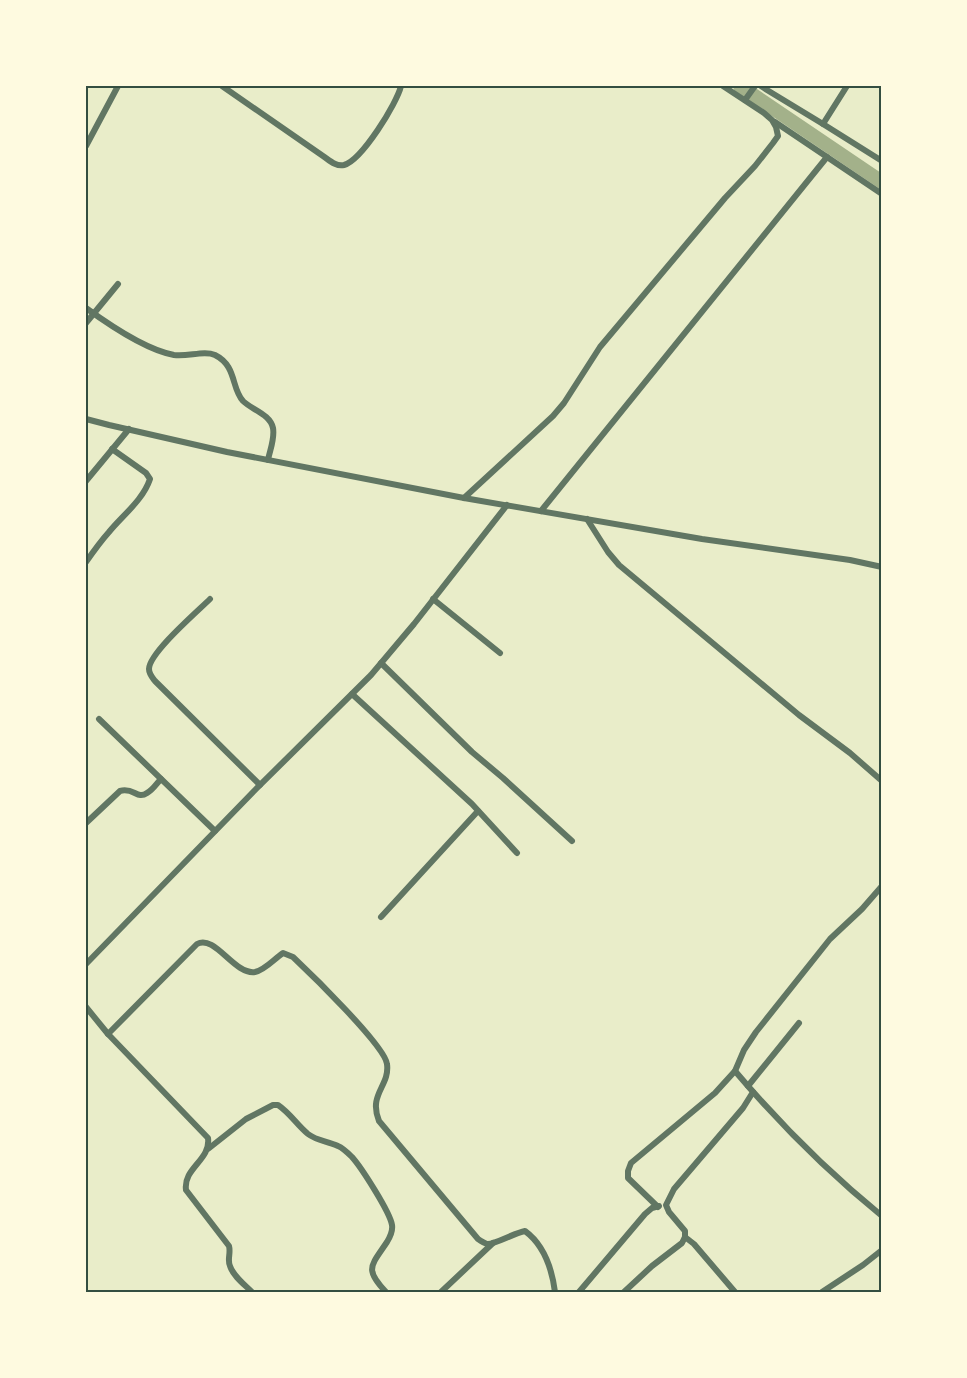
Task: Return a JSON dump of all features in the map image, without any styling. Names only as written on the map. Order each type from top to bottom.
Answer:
[{"type":"street","points":[[86,146],[118,86]]},
{"type":"street","points":[[222,86],[335,164],[341,165],[356,158],[373,137],[399,95],[401,86]]},
{"type":"street","points":[[723,86],[882,194]]},
{"type":"street","points":[[745,100],[754,86]]},
{"type":"street","points":[[761,86],[882,161]]},
{"type":"street","points":[[823,124],[847,86]]},
{"type":"street","points":[[464,498],[564,403],[600,346],[773,143],[778,136],[772,120]]},
{"type":"street","points":[[541,511],[827,157]]},
{"type":"street","points":[[86,323],[118,284]]},
{"type":"street","points":[[86,308],[131,337],[163,351],[184,356],[213,354],[222,360],[230,369],[242,400],[270,421],[273,428],[273,439],[268,460]]},
{"type":"street","points":[[86,419],[227,452],[464,498],[882,567]]},
{"type":"street","points":[[86,481],[129,429]]},
{"type":"street","points":[[86,562],[147,488],[150,479],[146,473],[112,449]]},
{"type":"street","points":[[86,964],[381,663],[507,505]]},
{"type":"street","points":[[587,519],[619,565],[882,781]]},
{"type":"street","points":[[210,599],[156,652],[148,666],[149,674],[260,785]]},
{"type":"street","points":[[432,599],[500,653]]},
{"type":"street","points":[[381,663],[472,752],[572,841]]},
{"type":"street","points":[[352,694],[472,804],[517,853]]},
{"type":"street","points":[[99,719],[215,831]]},
{"type":"street","points":[[86,823],[120,791],[127,789],[137,795],[144,795],[161,779]]},
{"type":"street","points":[[381,917],[478,811]]},
{"type":"street","points":[[658,1207],[628,1178],[627,1171],[631,1163],[715,1093],[735,1071],[744,1050],[756,1032],[830,939],[882,886]]},
{"type":"street","points":[[108,1034],[201,941],[209,943],[241,969],[251,973],[259,971],[283,953],[293,957],[368,1034],[384,1054],[387,1070],[375,1107],[379,1121],[478,1239],[485,1244],[516,1233],[525,1232],[531,1236],[540,1246],[546,1259],[555,1293]]},
{"type":"street","points":[[86,1007],[108,1034],[208,1138],[208,1149]]},
{"type":"street","points":[[748,1086],[799,1023]]},
{"type":"street","points":[[735,1071],[844,1184],[882,1216]]},
{"type":"street","points":[[624,1293],[652,1266],[682,1243],[685,1231],[669,1212],[666,1205],[669,1198],[674,1189],[743,1108],[753,1092]]},
{"type":"street","points":[[252,1293],[233,1272],[229,1265],[231,1252],[229,1246],[186,1191],[185,1184],[188,1176],[208,1149],[246,1119],[278,1104],[316,1139],[336,1145],[346,1151],[356,1162],[380,1199],[393,1228],[372,1266],[372,1274],[386,1293]]},
{"type":"street","points":[[579,1293],[638,1221],[652,1208],[666,1205]]},
{"type":"street","points":[[685,1237],[694,1244],[735,1293]]},
{"type":"street","points":[[441,1293],[493,1243]]},
{"type":"street","points":[[822,1293],[882,1250]]},
{"type":"waterway","points":[[740,86],[882,182]]}]
